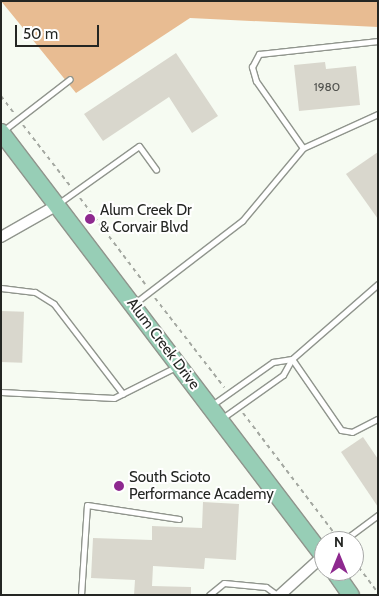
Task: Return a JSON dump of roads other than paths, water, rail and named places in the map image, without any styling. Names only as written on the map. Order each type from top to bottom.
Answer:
[{"type":"main road","name":"Alum Creek Drive","points":[[1,132],[314,543]]},
{"type":"main road","points":[[341,581],[351,595]]},
{"type":"street","points":[[1,237],[57,205]]},
{"type":"street","points":[[278,595],[314,564]]},
{"type":"lane","points":[[303,148],[256,81],[252,67],[259,54],[378,41]]},
{"type":"lane","points":[[1,132],[70,79]]},
{"type":"lane","points":[[133,304],[242,221],[303,148],[378,114]]},
{"type":"lane","points":[[57,205],[139,146],[156,169]]},
{"type":"lane","points":[[215,412],[238,406],[283,375],[292,359],[378,284]]},
{"type":"lane","points":[[1,288],[35,292],[54,304],[122,394]]},
{"type":"lane","points":[[215,412],[228,393],[273,362],[292,359]]},
{"type":"lane","points":[[292,359],[341,430],[352,432],[378,419]]},
{"type":"lane","points":[[1,392],[114,398],[180,365]]},
{"type":"lane","points":[[81,595],[87,505],[179,519]]},
{"type":"lane","points":[[355,531],[378,515]]},
{"type":"lane","points":[[209,595],[224,583],[266,587],[278,595]]},
{"type":"place","name":"Alum Creek Dr & Corvair Blvd","points":[[90,219]]},
{"type":"place","name":"South Scioto Performance Academy","points":[[119,486]]}]
